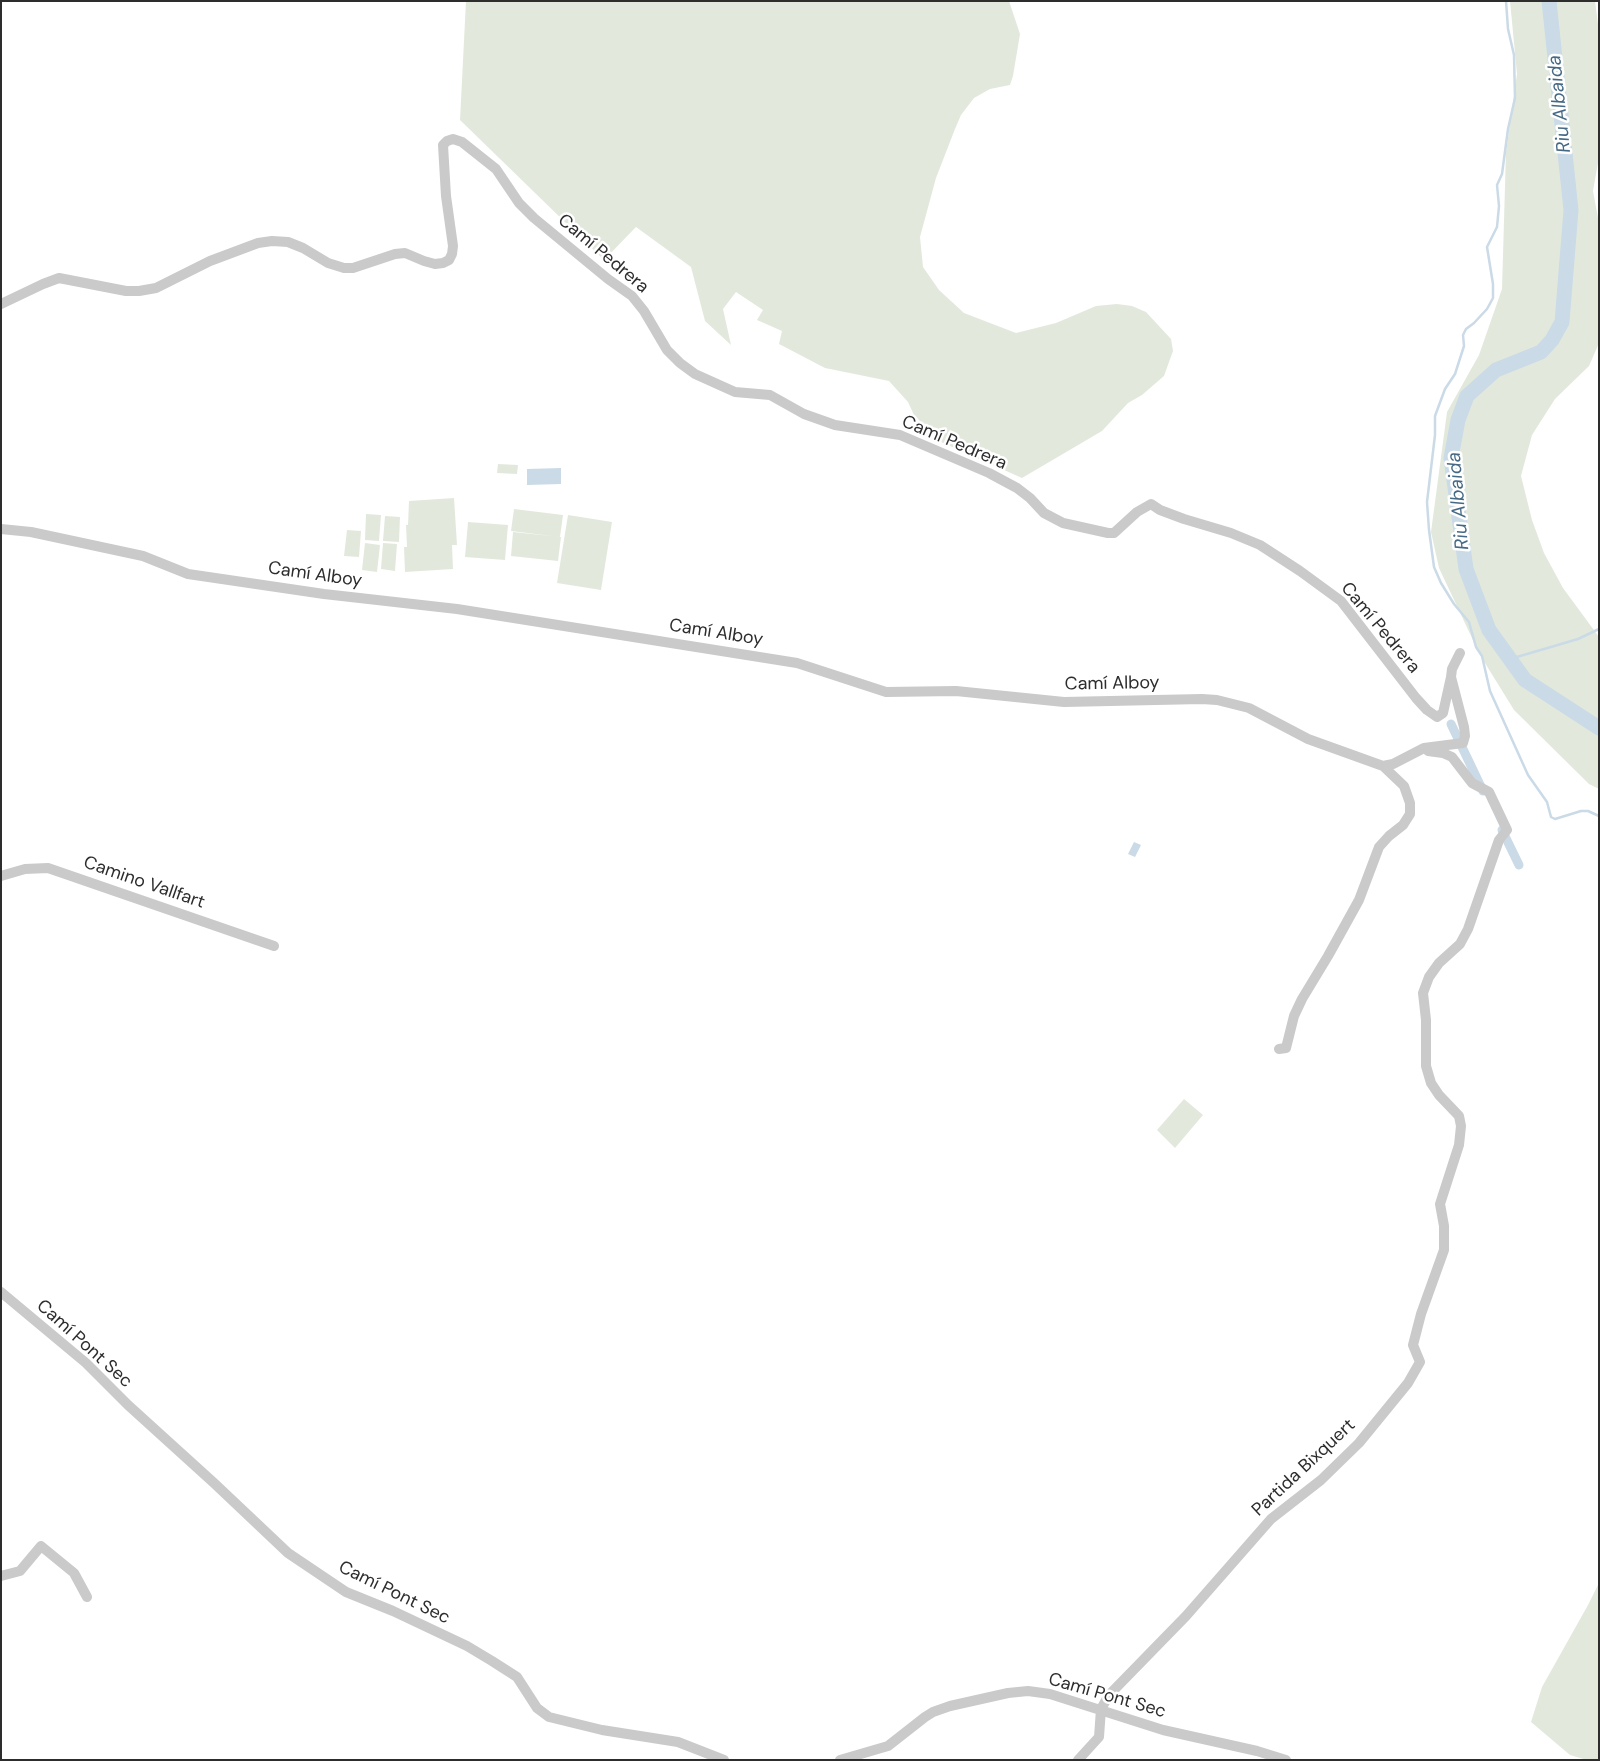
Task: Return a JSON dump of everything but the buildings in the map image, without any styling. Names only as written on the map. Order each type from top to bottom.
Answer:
[{"type":"street","name":"Camí Pedrera","points":[[1,304],[59,278],[126,291],[156,288],[210,261],[258,243],[272,241],[288,242],[328,264],[344,268],[353,268],[395,254],[405,253],[435,264],[442,263],[449,260],[453,246],[446,196],[443,146],[447,141],[453,139],[462,142],[496,168],[519,203],[534,218],[608,279],[632,296],[644,311],[667,350],[695,374],[735,392],[752,395],[770,395],[804,414],[835,426],[900,435],[989,473],[1017,488],[1030,498],[1044,514],[1063,523],[1108,534],[1114,533],[1137,512],[1151,504],[1160,510],[1231,533],[1260,545],[1341,601],[1416,698],[1427,710],[1437,717],[1443,713],[1451,677]]},
{"type":"street","name":"Camí Alboy","points":[[1,529],[31,532],[143,556],[188,574],[324,594],[458,609],[797,663],[886,692],[956,691],[1064,702],[1202,698],[1217,700],[1249,708],[1308,739],[1383,766]]},
{"type":"street","points":[[1383,766],[1393,764],[1414,752],[1431,747],[1463,743],[1465,736],[1464,728],[1451,677],[1452,669],[1460,653]]},
{"type":"street","name":"Partida Bixquert","points":[[1101,1709],[1109,1695],[1186,1616],[1271,1519],[1321,1480],[1359,1442],[1408,1383],[1420,1362],[1413,1345],[1421,1314],[1444,1250],[1444,1226],[1440,1204],[1459,1145],[1461,1126],[1459,1116],[1439,1095],[1431,1083],[1426,1066],[1426,1020],[1423,993],[1429,977],[1439,963],[1460,944],[1468,929],[1499,840],[1507,830],[1492,795],[1472,783],[1452,757],[1431,751],[1414,752]]},
{"type":"street","points":[[1279,1049],[1286,1048],[1291,1025],[1302,999],[1359,900],[1380,847],[1389,836],[1403,825],[1410,814],[1410,803],[1404,786],[1383,766]]},
{"type":"street","name":"Camino Vallfart","points":[[1,876],[25,869],[48,868],[274,946]]},
{"type":"street","name":"Camí Pont Sec","points":[[1,1292],[86,1363],[128,1405],[214,1482],[288,1554],[346,1592],[468,1646],[517,1677],[537,1708],[549,1716],[602,1730],[678,1742],[724,1760]]},
{"type":"street","points":[[1,1576],[20,1571],[41,1546],[74,1572],[87,1597]]},
{"type":"street","name":"Camí Pont Sec","points":[[840,1760],[888,1746],[933,1712],[950,1706],[1008,1693],[1028,1691],[1050,1694],[1163,1730],[1257,1751],[1286,1760]]},
{"type":"street","points":[[1078,1760],[1099,1737],[1101,1709]]},
{"type":"shaded area","points":[[466,1],[1009,1],[1020,34],[1013,76],[1010,85],[990,89],[974,98],[961,115],[936,178],[920,237],[923,267],[939,290],[964,313],[1016,333],[1056,323],[1096,306],[1117,304],[1132,306],[1146,312],[1171,339],[1173,351],[1164,376],[1142,395],[1128,403],[1102,431],[1022,478],[932,438],[929,430],[914,415],[908,402],[889,381],[825,368],[779,344],[782,331],[757,320],[763,310],[736,292],[723,309],[731,345],[705,321],[691,267],[636,227],[604,260],[460,120]]},
{"type":"shaded area","points":[[1510,1],[1595,1],[1599,32],[1599,157],[1593,191],[1599,223],[1599,343],[1589,366],[1555,399],[1532,435],[1521,476],[1532,520],[1544,553],[1563,588],[1599,637],[1599,789],[1589,784],[1514,710],[1480,655],[1439,568],[1431,532],[1447,412],[1479,355],[1502,289],[1506,152],[1517,74]]},
{"type":"shaded area","points":[[498,464],[518,465],[517,474],[497,473]]},
{"type":"shaded area","points":[[454,498],[457,545],[452,545],[453,569],[405,572],[404,547],[407,547],[406,525],[408,525],[409,501]]},
{"type":"shaded area","points":[[514,509],[563,515],[560,537],[511,531]]},
{"type":"shaded area","points":[[366,514],[381,515],[379,541],[365,540]]},
{"type":"shaded area","points":[[568,515],[612,522],[601,590],[557,583]]},
{"type":"shaded area","points":[[385,516],[400,517],[399,542],[383,541]]},
{"type":"shaded area","points":[[468,522],[508,525],[505,560],[465,557]]},
{"type":"shaded area","points":[[347,530],[361,531],[359,557],[344,556]]},
{"type":"shaded area","points":[[513,532],[561,537],[558,561],[511,556]]},
{"type":"shaded area","points":[[365,543],[380,545],[377,572],[362,570]]},
{"type":"shaded area","points":[[383,543],[397,544],[395,571],[381,569]]},
{"type":"shaded area","points":[[1184,1099],[1203,1115],[1175,1148],[1157,1130]]},
{"type":"shaded area","points":[[1599,1583],[1599,1760],[1587,1760],[1570,1755],[1531,1722],[1542,1687]]},
{"type":"water","points":[[561,468],[561,484],[527,485],[527,469]]},
{"type":"water","points":[[1134,842],[1141,845],[1135,857],[1128,854]]},
{"type":"waterway","points":[[1506,1],[1508,29],[1514,55],[1515,98],[1508,129],[1502,174],[1497,185],[1499,206],[1497,227],[1487,247],[1493,284],[1493,298],[1487,309],[1466,329],[1463,335],[1464,346],[1455,374],[1445,389],[1435,416],[1435,435],[1427,502],[1429,530],[1434,567],[1454,604],[1469,622],[1476,647],[1482,656],[1490,691],[1528,775],[1547,802],[1551,817],[1555,819],[1581,811],[1588,811],[1599,816]]},
{"type":"waterway","name":"Riu Albaida","points":[[1549,1],[1571,210],[1562,322],[1552,340],[1541,352],[1496,370],[1467,396],[1458,420],[1451,458],[1466,569],[1489,630],[1525,680],[1599,728]]},
{"type":"waterway","points":[[1510,659],[1578,639],[1599,629]]},
{"type":"waterway","points":[[1451,724],[1483,791]]},
{"type":"waterway","points":[[1502,830],[1519,865]]}]
